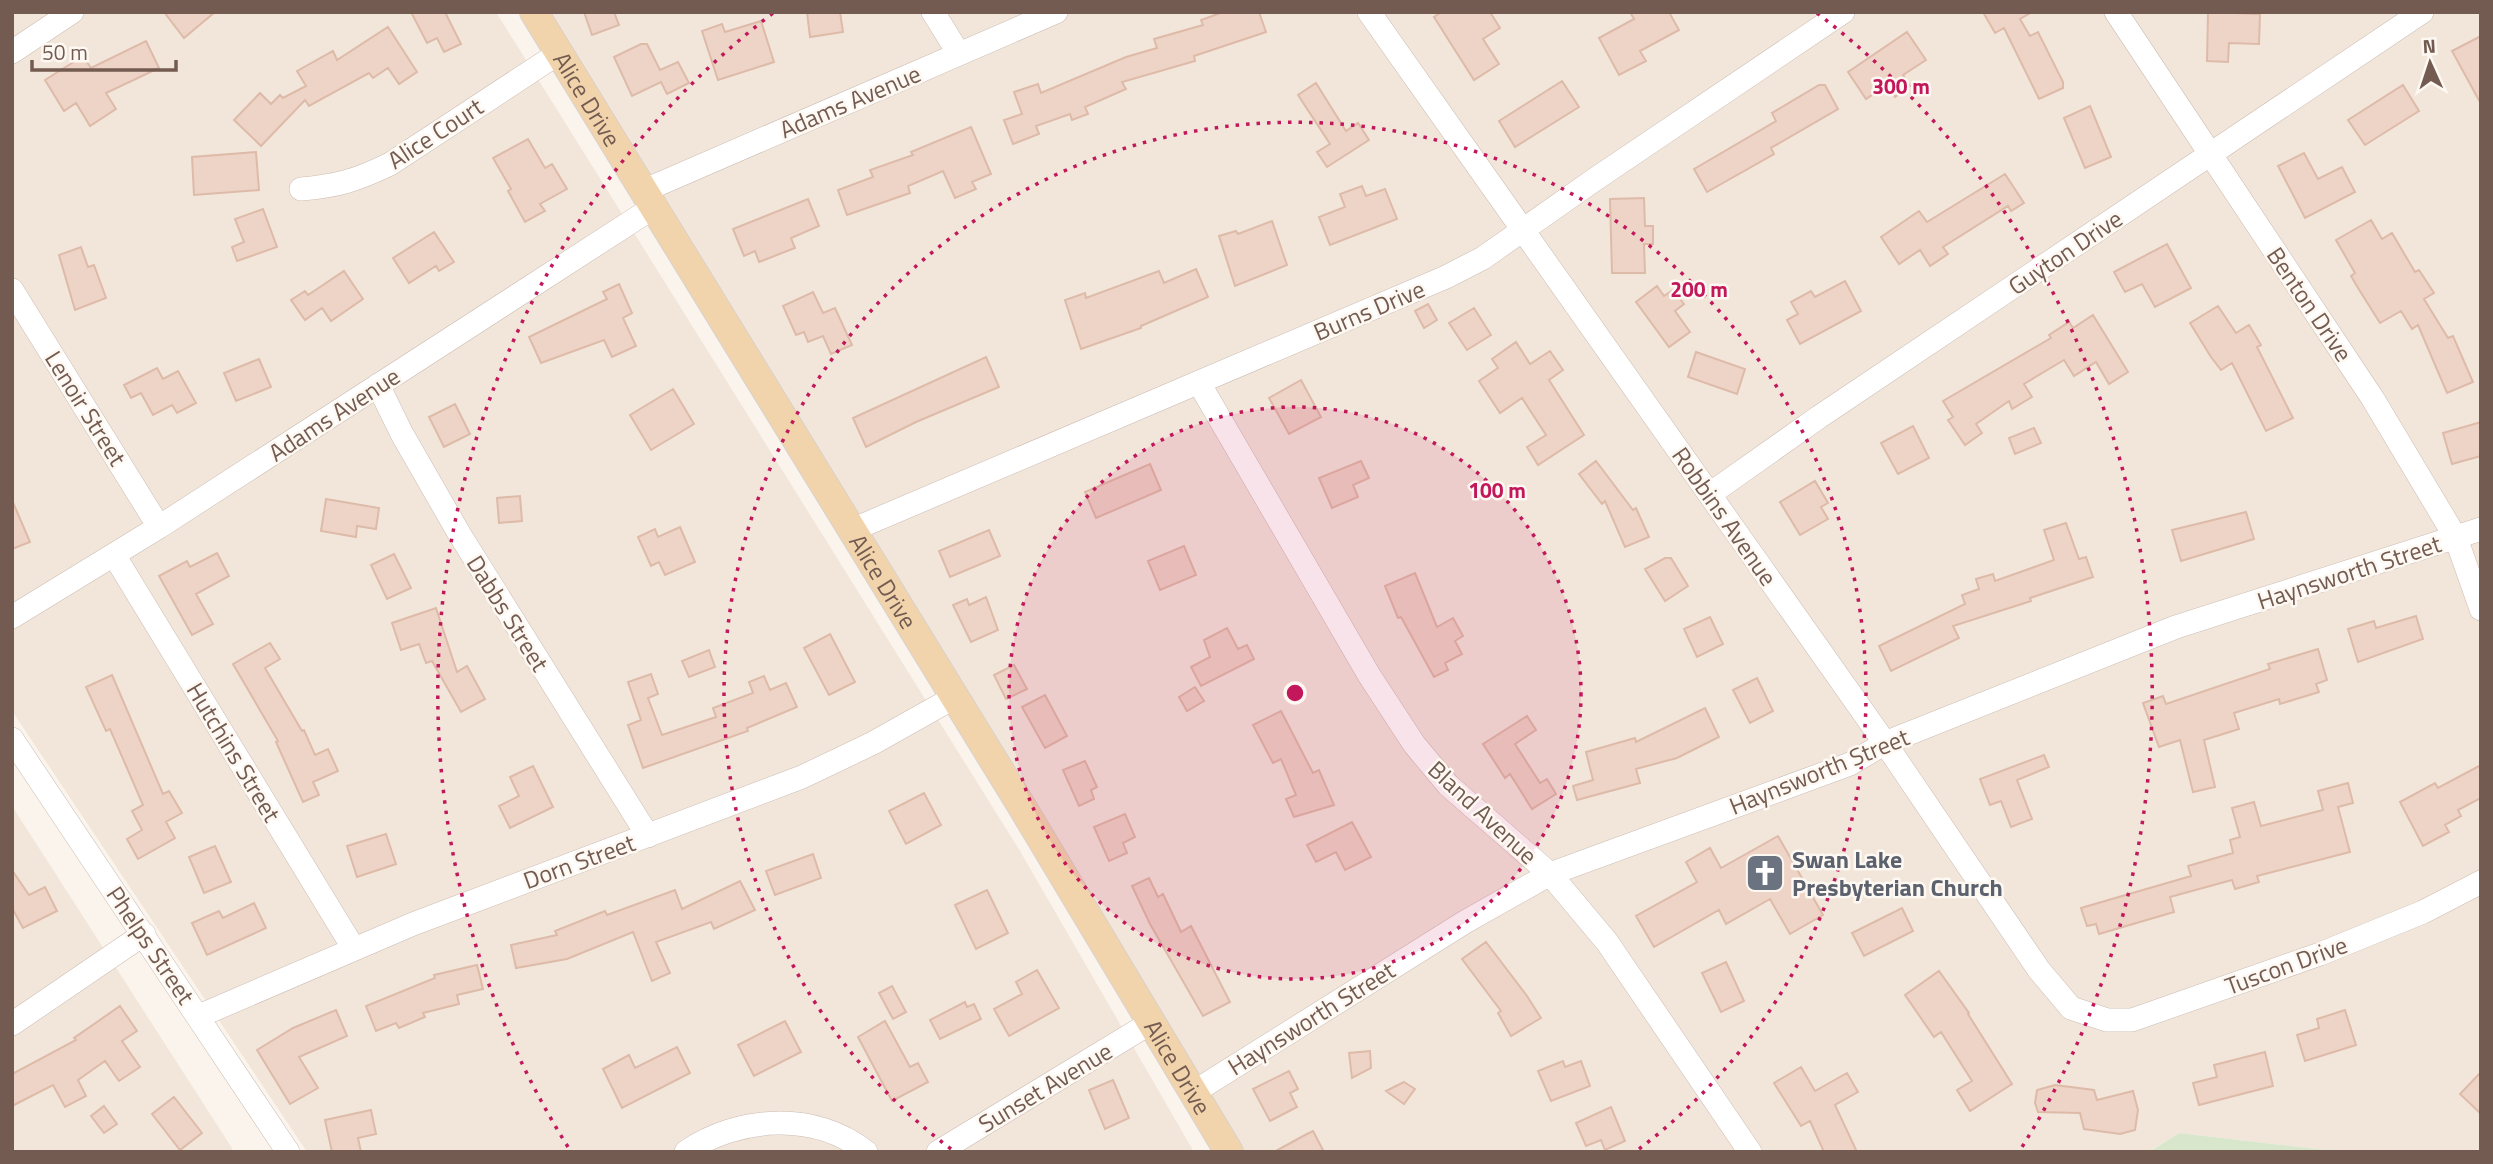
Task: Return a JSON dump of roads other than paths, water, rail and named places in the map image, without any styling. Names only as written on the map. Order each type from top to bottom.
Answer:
[{"type":"main road","name":"Alice Drive","points":[[534,12],[955,697],[1229,1152]]},
{"type":"street","points":[[12,52],[72,12]]},
{"type":"street","points":[[933,12],[959,54]]},
{"type":"street","name":"Adams Avenue","points":[[12,617],[159,527],[378,385],[649,199],[959,54],[1056,12]]},
{"type":"street","name":"Robbins Avenue","points":[[1369,12],[1885,743],[2039,970],[2071,1008],[2085,1014]]},
{"type":"street","name":"Burns Drive","points":[[852,530],[1446,277],[1483,258],[1843,12]]},
{"type":"street","name":"Benton Drive","points":[[2116,12],[2373,399],[2456,538],[2481,609]]},
{"type":"street","name":"Guyton Drive","points":[[1710,494],[1819,417],[2422,12]]},
{"type":"street","name":"Alice Court","points":[[301,189],[334,186],[390,164],[559,53]]},
{"type":"street","name":"Lenoir Street","points":[[12,290],[159,527]]},
{"type":"street","name":"Bland Avenue","points":[[1199,383],[1362,663],[1414,744],[1448,785],[1550,874],[1607,942],[1750,1152]]},
{"type":"street","name":"Dabbs Street","points":[[378,385],[402,435],[460,535],[648,836]]},
{"type":"street","name":"Haynsworth Street","points":[[1194,1093],[1465,922],[1550,874],[1850,764],[1885,743],[2176,627],[2481,530]]},
{"type":"street","name":"Hutchins Street","points":[[114,555],[354,949]]},
{"type":"street","name":"Dorn Street","points":[[198,1016],[473,900],[802,777],[873,743],[955,697]]},
{"type":"street","name":"Phelps Street","points":[[12,739],[288,1152]]},
{"type":"street","name":"Tuscon Drive","points":[[2085,1014],[2107,1020],[2132,1020],[2320,954],[2423,912],[2481,882]]},
{"type":"street","points":[[12,1024],[144,934]]},
{"type":"street","name":"Sunset Avenue","points":[[938,1152],[1152,1022]]},
{"type":"street","points":[[686,1152],[725,1131],[779,1123],[811,1125],[843,1136],[866,1152]]},
{"type":"place","name":"Swan Lake Presbyterian Church","points":[[1765,873]]}]
